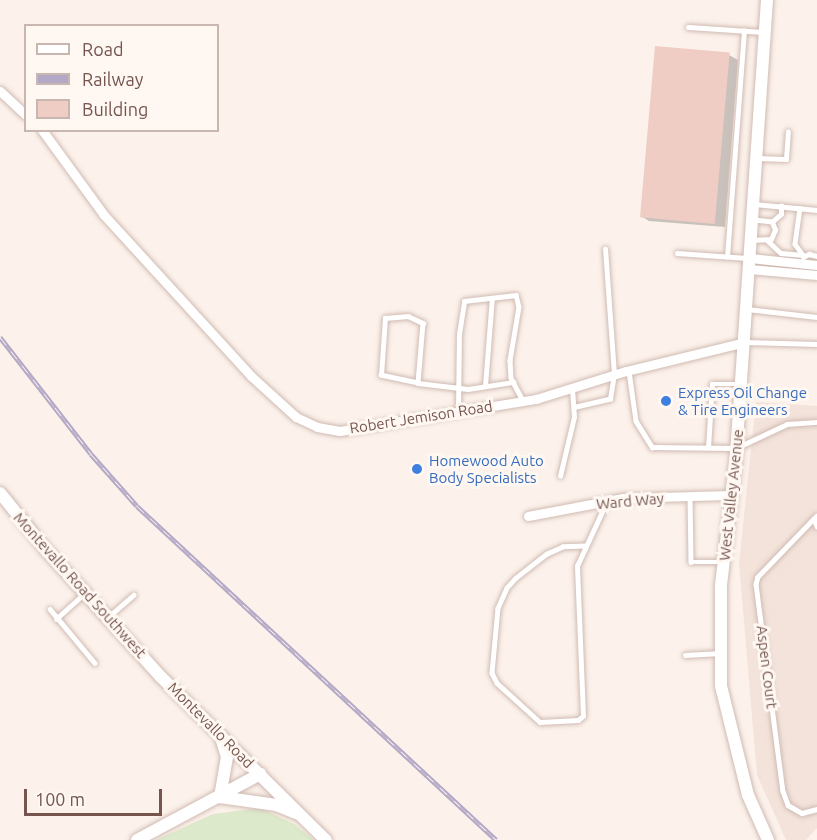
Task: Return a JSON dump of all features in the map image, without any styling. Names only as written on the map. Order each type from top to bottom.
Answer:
[{"type":"street","name":"West Valley Avenue","points":[[767,0],[747,309],[732,495],[721,586],[721,686],[745,786],[768,840]]},
{"type":"street","points":[[0,91],[24,113]]},
{"type":"street","name":"Robert Jemison Road","points":[[43,132],[104,215],[251,376],[296,417],[317,427],[340,430],[523,401],[614,374],[744,342]]},
{"type":"street","points":[[749,263],[803,259],[817,265]]},
{"type":"street","points":[[749,263],[817,275]]},
{"type":"street","name":"Montevallo Road Southwest","points":[[0,493],[85,593],[161,676]]},
{"type":"street","name":"Ward Way","points":[[528,516],[623,498],[732,495]]},
{"type":"street","name":"Montevallo Road","points":[[161,676],[260,774]]},
{"type":"street","points":[[220,734],[227,757],[220,796]]},
{"type":"street","points":[[137,840],[260,774],[326,840]]},
{"type":"street","points":[[220,796],[276,805],[302,816]]},
{"type":"lane","points":[[688,27],[764,32]]},
{"type":"lane","points":[[726,257],[744,31]]},
{"type":"lane","points":[[756,158],[786,159],[788,132]]},
{"type":"lane","points":[[753,204],[817,210]]},
{"type":"lane","points":[[752,220],[772,222],[781,214],[784,206]]},
{"type":"lane","points":[[800,208],[795,244],[803,259]]},
{"type":"lane","points":[[751,240],[771,239],[775,230],[772,222]]},
{"type":"lane","points":[[767,240],[781,253],[803,259],[817,256]]},
{"type":"lane","points":[[574,407],[610,399],[614,374],[605,249]]},
{"type":"lane","points":[[677,254],[726,257],[749,263]]},
{"type":"lane","points":[[458,412],[459,334],[464,302],[516,295],[519,307],[510,360],[513,382],[523,401]]},
{"type":"lane","points":[[485,386],[492,298]]},
{"type":"lane","points":[[747,309],[817,317]]},
{"type":"lane","points":[[418,383],[423,323],[408,316],[385,318],[381,375],[418,383],[468,389],[513,382]]},
{"type":"lane","points":[[744,342],[817,344]]},
{"type":"lane","points":[[629,370],[636,421],[652,447],[736,448],[787,424],[817,422]]},
{"type":"lane","points":[[708,448],[712,384],[741,384]]},
{"type":"lane","points":[[560,476],[574,407],[572,387]]},
{"type":"lane","points":[[690,497],[691,562],[724,562]]},
{"type":"lane","points":[[586,546],[563,547],[547,554],[516,578],[507,588],[498,608],[492,673],[497,683],[540,722],[578,720],[583,716],[577,566],[607,501]]},
{"type":"lane","name":"Aspen Court","points":[[816,518],[817,526]]},
{"type":"lane","name":"Aspen Court","points":[[816,518],[758,577],[756,584],[783,791],[788,805],[802,813],[817,809]]},
{"type":"lane","points":[[56,619],[85,593]]},
{"type":"lane","points":[[108,618],[133,596]]},
{"type":"lane","points":[[50,609],[95,663]]},
{"type":"lane","points":[[685,655],[721,653]]},
{"type":"shaded area","points":[[756,402],[817,406],[817,828],[806,840],[786,840],[757,775],[739,563]]},
{"type":"green space","points":[[260,808],[294,824],[314,840],[156,840],[213,814]]},
{"type":"building","points":[[655,46],[730,53],[715,224],[640,217]]},
{"type":"railway","points":[[0,337],[91,454],[137,506],[496,840]]},
{"type":"place","name":"Express Oil Change & Tire Engineers","points":[[666,401]]},
{"type":"place","name":"Homewood Auto Body Specialists","points":[[417,469]]}]
